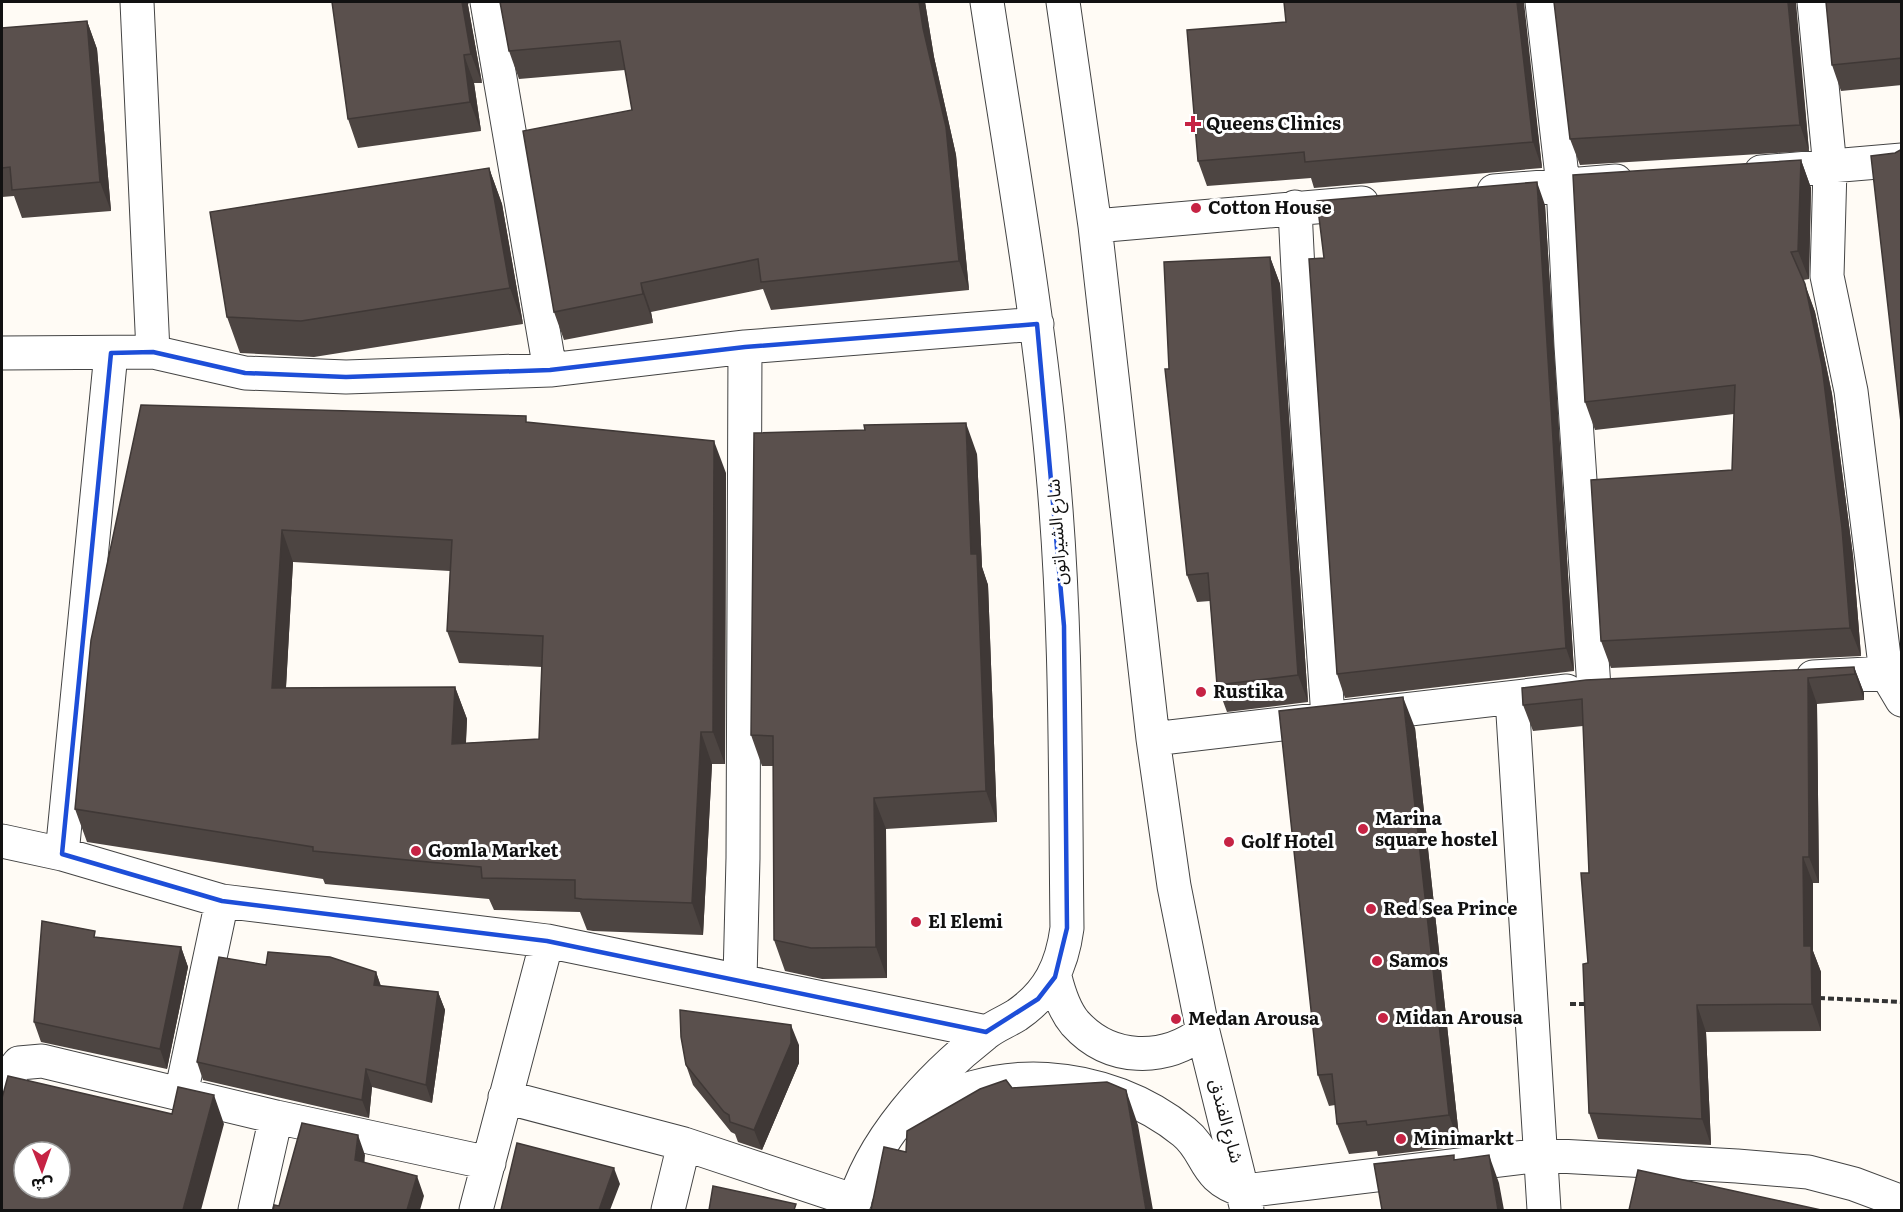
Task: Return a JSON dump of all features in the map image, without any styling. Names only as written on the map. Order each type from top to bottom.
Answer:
[{"type":"street","points":[[136,2],[153,352]]},
{"type":"street","points":[[487,2],[550,370]]},
{"type":"street","name":"شارع الشيراتون","points":[[883,1142],[923,1089],[986,1032],[1038,999],[1055,977],[1064,954],[1067,928],[1064,626],[1053,475],[1037,324],[987,2]]},
{"type":"street","points":[[1055,977],[1062,1000],[1074,1022],[1093,1039],[1115,1050],[1140,1054],[1164,1052],[1187,1044],[1203,1032],[1174,886],[1153,739],[1095,226],[1063,2]]},
{"type":"street","points":[[1542,2],[1563,185],[1570,346],[1594,688]]},
{"type":"street","points":[[1781,678],[1894,687],[1851,391],[1827,276],[1830,168],[1814,2]]},
{"type":"street","points":[[1726,175],[1830,168],[1902,160]]},
{"type":"street","points":[[1459,195],[1644,180]]},
{"type":"street","points":[[1095,226],[1295,207],[1390,201]]},
{"type":"street","points":[[1295,207],[1301,356],[1313,470],[1328,718]]},
{"type":"street","points":[[2,353],[153,352],[245,373],[346,377],[550,370],[745,347],[1037,324]]},
{"type":"street","points":[[740,979],[743,846],[745,347]]},
{"type":"street","points":[[62,854],[111,352]]},
{"type":"street","points":[[1153,739],[1594,688],[1629,686]]},
{"type":"street","points":[[1512,698],[1544,1210]]},
{"type":"street","points":[[2,841],[62,854],[222,901],[547,941],[740,979],[986,1032]]},
{"type":"street","points":[[181,1094],[222,901]]},
{"type":"street","points":[[476,1210],[547,941]]},
{"type":"street","name":"شارع الفندق","points":[[1203,1032],[1246,1201]]},
{"type":"street","points":[[2,1084],[20,1063],[42,1061],[276,1117],[489,1163]]},
{"type":"street","points":[[506,1097],[684,1144],[854,1206],[883,1142],[912,1118],[944,1100],[979,1087],[1015,1080],[1053,1079],[1089,1084],[1124,1095],[1157,1112],[1187,1134],[1219,1179],[1246,1201],[1541,1155],[1808,1172],[1899,1197]]},
{"type":"street","points":[[255,1210],[276,1117]]},
{"type":"street","points":[[668,1210],[684,1144]]},
{"type":"path","points":[[1808,998],[1902,1002]]},
{"type":"path","points":[[1530,1004],[1600,1003]]},
{"type":"highlighted area","points":[[1037,324],[1064,626],[1067,928],[1055,977],[1038,999],[986,1032],[547,941],[222,901],[62,854],[111,353],[153,352],[245,373],[346,377],[550,370],[745,347]]},
{"type":"building","points":[[332,2],[462,2],[471,54],[464,55],[470,102],[348,119]]},
{"type":"building","points":[[500,2],[919,2],[946,127],[959,261],[761,282],[758,259],[641,283],[643,294],[554,312],[523,131],[632,110],[620,41],[509,51]]},
{"type":"building","points":[[1284,2],[1517,2],[1533,142],[1305,162],[1304,152],[1198,161],[1187,30],[1286,22]]},
{"type":"building","points":[[1554,2],[1788,2],[1800,125],[1570,139]]},
{"type":"building","points":[[1826,2],[1902,2],[1902,58],[1832,65]]},
{"type":"building","points":[[87,21],[100,182],[12,190],[10,167],[2,168],[2,28]]},
{"type":"building","points":[[1902,149],[1902,431],[1871,156],[1895,153]]},
{"type":"building","points":[[1801,160],[1798,251],[1791,252],[1805,284],[1822,366],[1842,528],[1850,628],[1601,641],[1591,480],[1732,470],[1735,385],[1585,402],[1573,175]]},
{"type":"building","points":[[489,168],[510,288],[301,321],[227,317],[210,212]]},
{"type":"building","points":[[1537,182],[1566,648],[1337,674],[1309,259],[1324,258],[1317,201]]},
{"type":"building","points":[[1270,257],[1298,675],[1217,685],[1208,573],[1187,575],[1165,369],[1169,369],[1164,262]]},
{"type":"building","points":[[141,405],[526,416],[526,422],[714,441],[713,732],[701,732],[692,903],[575,898],[575,880],[482,878],[481,867],[313,851],[313,847],[75,809],[91,640]],"holes":[[[282,530],[452,540],[447,631],[543,636],[539,739],[452,744],[455,687],[272,688]]]},
{"type":"building","points":[[966,423],[971,554],[977,554],[986,791],[874,798],[876,947],[811,948],[774,940],[773,736],[751,735],[754,433],[865,430],[864,425]]},
{"type":"building","points":[[1854,667],[1855,674],[1808,678],[1809,857],[1803,857],[1804,946],[1811,946],[1812,1004],[1697,1005],[1702,1119],[1589,1113],[1583,964],[1588,963],[1581,873],[1589,873],[1582,699],[1523,705],[1522,688],[1586,680]]},
{"type":"building","points":[[1403,697],[1449,1115],[1367,1125],[1366,1121],[1337,1124],[1332,1074],[1318,1075],[1279,711]]},
{"type":"building","points":[[42,921],[95,931],[94,937],[181,947],[160,1049],[34,1022]]},
{"type":"building","points":[[268,952],[330,957],[376,972],[374,985],[438,992],[426,1085],[366,1069],[362,1100],[197,1062],[219,957],[266,965]]},
{"type":"building","points":[[680,1010],[791,1025],[791,1043],[754,1130],[730,1122],[729,1115],[724,1112],[686,1065],[681,1037]]},
{"type":"building","points":[[8,1076],[172,1114],[178,1087],[214,1095],[183,1210],[2,1210],[2,1098]]},
{"type":"building","points":[[1006,1080],[1012,1088],[1107,1082],[1126,1090],[1146,1210],[871,1210],[884,1147],[906,1152],[907,1131],[980,1089]]},
{"type":"building","points":[[302,1123],[358,1135],[355,1160],[417,1176],[407,1210],[273,1210],[274,1205],[279,1206]]},
{"type":"building","points":[[517,1143],[614,1168],[599,1210],[501,1210]]},
{"type":"building","points":[[1454,1155],[1454,1160],[1489,1155],[1498,1210],[1382,1210],[1374,1164]]},
{"type":"building","points":[[1638,1170],[1821,1210],[1629,1210]]},
{"type":"building","points":[[713,1186],[796,1204],[794,1210],[709,1210]]},
{"type":"place","name":"Queens Clinics","points":[[1193,124]]},
{"type":"place","name":"Cotton House","points":[[1196,208]]},
{"type":"place","name":"Rustika","points":[[1201,692]]},
{"type":"place","name":"Marina square hostel","points":[[1363,829]]},
{"type":"place","name":"Golf Hotel","points":[[1229,842]]},
{"type":"place","name":"Gomla Market","points":[[416,851]]},
{"type":"place","name":"Red Sea Prince","points":[[1371,909]]},
{"type":"place","name":"El Elemi","points":[[916,922]]},
{"type":"place","name":"Samos","points":[[1377,961]]},
{"type":"place","name":"Midan Arousa","points":[[1383,1018]]},
{"type":"place","name":"Medan Arousa","points":[[1176,1019]]},
{"type":"place","name":"Minimarkt","points":[[1401,1139]]}]
